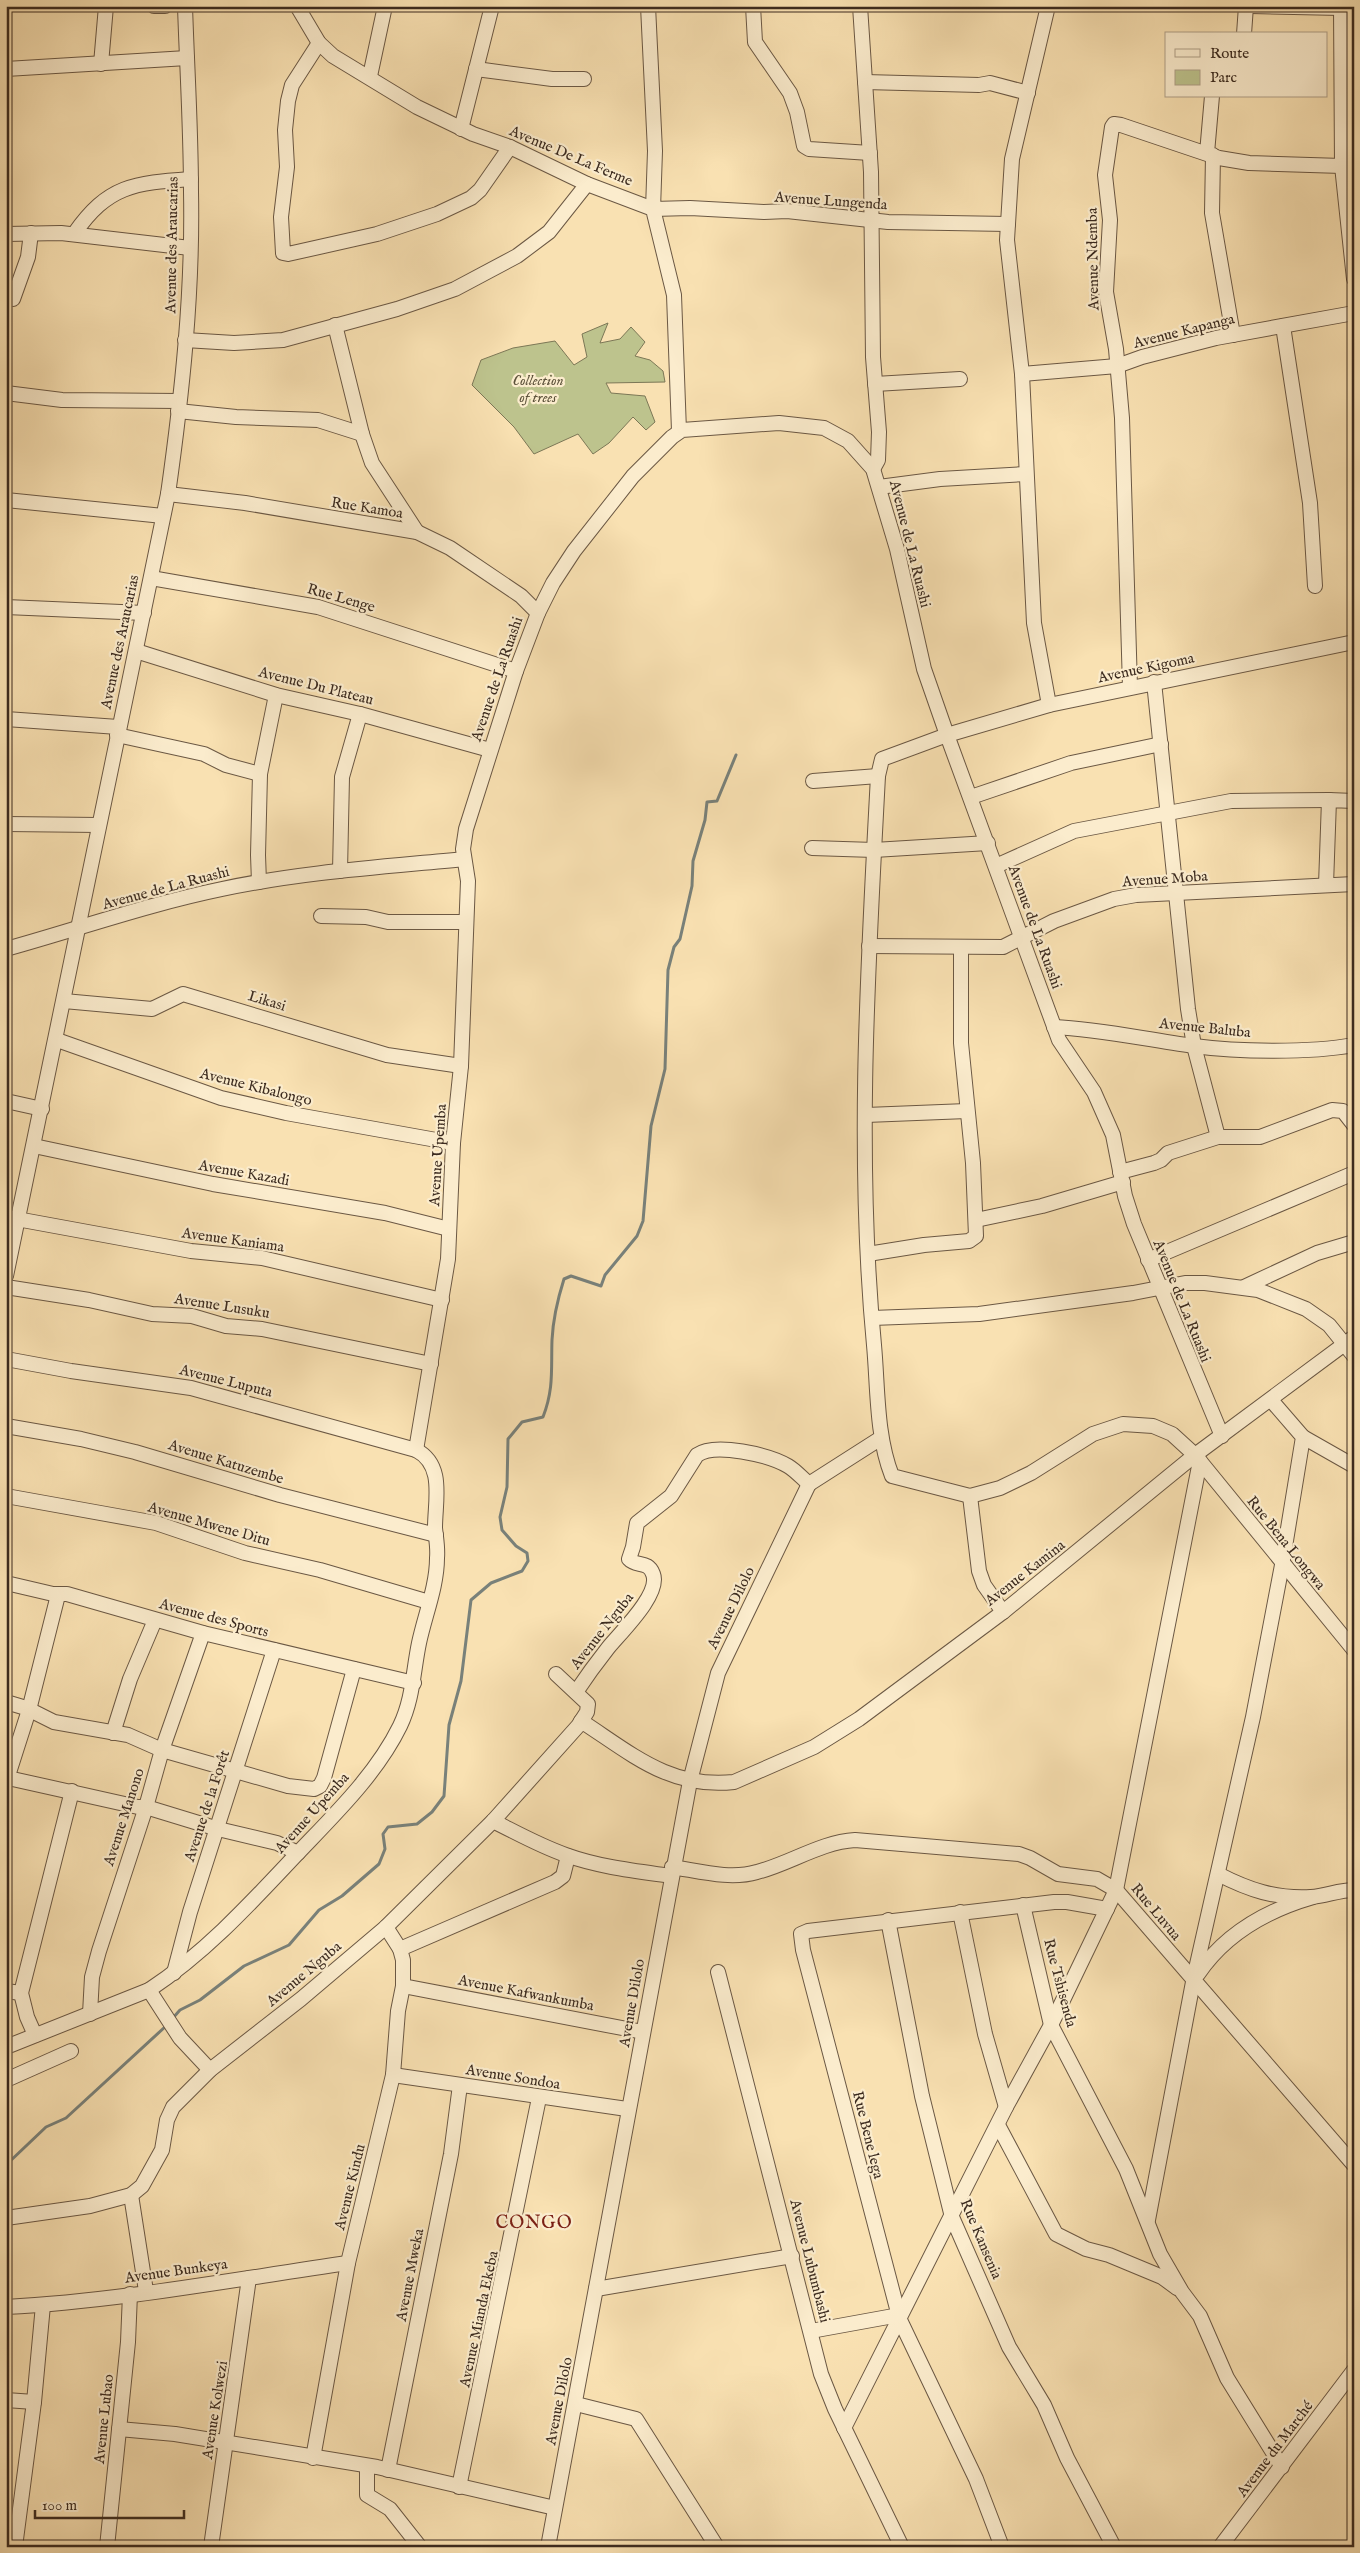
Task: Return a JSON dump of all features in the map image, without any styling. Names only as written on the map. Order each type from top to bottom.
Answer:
[{"type":"street","points":[[101,64],[106,6]]},
{"type":"street","points":[[154,6],[165,6]]},
{"type":"street","name":"Avenue des Araucarias","points":[[6,1276],[12,1218],[34,1146],[57,1040],[117,731],[136,651],[168,494],[186,340],[190,248],[191,180],[185,6]]},
{"type":"street","name":"Avenue De La Ferme","points":[[297,6],[319,42],[333,56],[370,76],[417,107],[461,129],[510,146],[587,184],[653,210]]},
{"type":"street","points":[[370,76],[385,6]]},
{"type":"street","points":[[461,129],[492,6]]},
{"type":"street","points":[[648,6],[655,151],[653,210],[674,295],[679,431]]},
{"type":"street","points":[[753,6],[755,42],[760,53],[790,93],[797,112],[804,146],[809,149],[870,153]]},
{"type":"street","points":[[860,6],[873,220],[872,308],[879,452],[878,460],[872,469]]},
{"type":"street","points":[[1048,6],[1012,159],[1007,258],[1022,374],[1034,623],[1049,705]]},
{"type":"street","points":[[1244,32],[1246,6]]},
{"type":"street","points":[[1251,6],[1341,7],[1348,132],[1342,166],[1354,279]]},
{"type":"street","points":[[319,42],[292,84],[288,101],[285,130],[287,167],[281,217],[283,252],[288,254],[369,236],[437,214],[471,198],[480,190],[510,146]]},
{"type":"street","points":[[6,69],[187,58]]},
{"type":"street","points":[[476,69],[552,79],[584,79]]},
{"type":"street","points":[[865,82],[979,85],[990,82],[1028,93]]},
{"type":"street","points":[[1212,98],[1210,154],[1212,213],[1233,335]]},
{"type":"street","name":"Avenue Ndemba","points":[[1130,687],[1122,418],[1106,278],[1110,220],[1105,175],[1112,127],[1117,124],[1210,154],[1249,164],[1342,166]]},
{"type":"street","points":[[74,234],[85,218],[101,202],[129,186],[145,182],[191,180]]},
{"type":"street","points":[[186,340],[234,343],[283,340],[433,298],[517,256],[549,232],[587,184]]},
{"type":"street","name":"Avenue Lungenda","points":[[653,210],[690,208],[764,212],[787,211],[919,223],[1008,224]]},
{"type":"street","points":[[13,299],[28,257],[31,232]]},
{"type":"street","points":[[6,234],[31,232],[74,234],[190,248]]},
{"type":"street","name":"Avenue Kapanga","points":[[1022,374],[1117,366],[1142,357],[1233,335],[1354,314]]},
{"type":"street","points":[[335,325],[362,434],[377,473],[417,532]]},
{"type":"street","points":[[1283,326],[1310,503],[1315,586]]},
{"type":"street","points":[[875,384],[960,379]]},
{"type":"street","points":[[6,393],[62,400],[179,406],[236,417],[318,420],[362,434]]},
{"type":"street","name":"Avenue de La Ruashi","points":[[6,949],[78,930],[151,906],[259,882],[340,871],[464,859],[463,840],[490,750],[516,671],[538,613],[574,551],[633,476],[679,431],[779,424],[824,428],[841,435],[872,469],[897,549],[924,668],[988,843],[1020,940],[1067,1055],[1090,1086],[1113,1135],[1132,1217],[1148,1260],[1222,1436]]},
{"type":"street","points":[[879,487],[940,479],[1026,474]]},
{"type":"street","name":"Rue Kamoa","points":[[168,494],[245,503],[417,532],[450,548],[513,591],[538,613]]},
{"type":"street","points":[[6,500],[163,516]]},
{"type":"street","name":"Rue Lenge","points":[[150,578],[318,607],[516,671]]},
{"type":"street","points":[[6,607],[144,613]]},
{"type":"street","name":"Avenue Kigoma","points":[[878,776],[878,766],[884,757],[947,735],[1049,705],[1354,642]]},
{"type":"street","name":"Avenue Du Plateau","points":[[136,651],[276,695],[360,714],[490,750]]},
{"type":"street","points":[[1154,682],[1169,815],[1175,892],[1194,1046],[1218,1137]]},
{"type":"street","points":[[259,882],[260,774],[276,695]]},
{"type":"street","points":[[340,871],[342,776],[360,714]]},
{"type":"street","points":[[6,719],[117,731],[204,754],[226,765],[260,774]]},
{"type":"street","points":[[971,797],[1071,763],[1161,744]]},
{"type":"street","points":[[813,781],[878,776],[865,1062],[868,1254],[881,1438],[892,1476],[970,1496],[979,1571],[984,1585],[1003,1612]]},
{"type":"street","points":[[1326,885],[1329,800]]},
{"type":"street","points":[[996,866],[1074,831],[1169,815],[1231,801],[1354,801]]},
{"type":"street","points":[[6,824],[99,825]]},
{"type":"street","points":[[812,848],[874,850],[988,843]]},
{"type":"street","name":"Avenue Upemba","points":[[416,1450],[442,1300],[449,1229],[453,1143],[461,1066],[468,881],[464,859]]},
{"type":"street","name":"Avenue Moba","points":[[869,946],[1004,947],[1020,940],[1040,927],[1114,899],[1175,892],[1238,891],[1354,884]]},
{"type":"street","points":[[321,916],[366,917],[388,922],[466,922]]},
{"type":"street","points":[[868,1254],[924,1245],[973,1240],[976,1236],[961,1043],[961,948]]},
{"type":"street","name":"Likasi","points":[[64,1001],[152,1009],[182,994],[388,1055],[461,1066]]},
{"type":"street","name":"Avenue Baluba","points":[[1054,1027],[1115,1033],[1194,1046],[1292,1050],[1354,1045]]},
{"type":"street","name":"Avenue Kibalongo","points":[[57,1040],[221,1098],[286,1113],[453,1143]]},
{"type":"street","points":[[6,1101],[42,1109]]},
{"type":"street","points":[[976,1220],[1042,1206],[1122,1177],[1161,1160],[1168,1153],[1218,1137],[1260,1137],[1332,1110],[1343,1111],[1354,1125]]},
{"type":"street","points":[[866,1115],[967,1111]]},
{"type":"street","name":"Avenue Kazadi","points":[[34,1146],[213,1184],[385,1213],[449,1229]]},
{"type":"street","points":[[1148,1260],[1354,1174]]},
{"type":"street","name":"Avenue Kaniama","points":[[12,1218],[190,1251],[262,1258],[442,1300]]},
{"type":"street","points":[[1244,1287],[1317,1253],[1354,1242]]},
{"type":"street","points":[[872,1318],[979,1314],[1185,1283],[1205,1283],[1244,1287],[1286,1300],[1318,1316],[1349,1340],[1354,1356]]},
{"type":"street","name":"Avenue Lusuku","points":[[6,1287],[89,1300],[152,1314],[192,1316],[218,1325],[262,1328],[431,1364]]},
{"type":"street","name":"Avenue Kamina","points":[[581,1721],[654,1768],[669,1776],[690,1781],[720,1784],[734,1782],[814,1747],[859,1719],[1003,1612],[1222,1436],[1349,1340]]},
{"type":"street","name":"Avenue Luputa","points":[[6,1359],[71,1371],[192,1388],[416,1450],[430,1461]]},
{"type":"street","points":[[1271,1400],[1303,1437],[1354,1466]]},
{"type":"street","name":"Rue Bena Longwa","points":[[970,1496],[1000,1488],[1031,1473],[1094,1434],[1123,1424],[1154,1426],[1172,1434],[1197,1458],[1282,1565],[1354,1650]]},
{"type":"street","name":"Avenue Katuzembe","points":[[6,1426],[81,1439],[135,1452],[280,1495],[436,1535]]},
{"type":"street","points":[[1148,2220],[1193,1982],[1253,1717],[1282,1565],[1303,1437]]},
{"type":"street","points":[[809,1484],[881,1438]]},
{"type":"street","name":"Avenue Nguba","points":[[576,1692],[607,1649],[644,1604],[653,1588],[655,1581],[646,1564],[632,1563],[629,1560],[634,1547],[637,1523],[671,1496],[702,1452],[717,1448],[767,1458],[788,1466],[809,1484]]},
{"type":"street","points":[[844,2428],[1006,2107],[1051,2025],[1116,1890],[1197,1458]]},
{"type":"street","name":"Avenue Upemba","points":[[6,2047],[149,1990],[174,1973],[238,1917],[369,1774],[388,1748],[407,1709],[414,1683],[420,1642],[438,1558],[436,1476],[430,1461]]},
{"type":"street","name":"Avenue Dilolo","points":[[548,2547],[690,1781],[718,1673],[809,1484]]},
{"type":"street","name":"Avenue Mwene Ditu","points":[[6,1496],[156,1523],[245,1553],[320,1570],[429,1602]]},
{"type":"street","name":"Avenue des Sports","points":[[6,1584],[58,1595],[67,1594],[203,1633],[414,1683]]},
{"type":"street","points":[[58,1595],[29,1710],[7,1780],[72,1791],[138,1807],[146,1807],[218,1829],[278,1843],[298,1853]]},
{"type":"street","points":[[113,1733],[130,1679],[155,1620]]},
{"type":"street","name":"Avenue Manono","points":[[90,2014],[90,1988],[94,1965],[146,1807],[162,1750],[203,1633]]},
{"type":"street","name":"Avenue de la Forêt","points":[[174,1973],[190,1912],[274,1650]]},
{"type":"street","points":[[6,1702],[54,1722],[137,1738],[162,1750],[308,1790],[318,1788],[324,1778],[354,1669]]},
{"type":"street","name":"Avenue Nguba","points":[[131,2195],[142,2186],[157,2162],[166,2139],[169,2113],[210,2070],[301,1999],[386,1927],[493,1821],[581,1721],[588,1706],[556,1674]]},
{"type":"street","points":[[35,2035],[26,2017],[20,1993],[72,1791]]},
{"type":"street","name":"Rue Luvua","points":[[493,1821],[540,1846],[568,1856],[611,1866],[719,1874],[752,1873],[837,1844],[855,1840],[1024,1855],[1058,1874],[1097,1879],[1116,1890],[1193,1982],[1354,2165]]},
{"type":"street","points":[[400,1949],[555,1882],[563,1876],[568,1856]]},
{"type":"street","points":[[1218,1874],[1246,1888],[1265,1894],[1313,1897]]},
{"type":"street","points":[[1193,1982],[1215,1953],[1249,1925],[1269,1912],[1313,1897],[1354,1890]]},
{"type":"street","name":"Rue Bene lega","points":[[1002,2547],[976,2479],[900,2318],[800,1940],[801,1934],[808,1930],[960,1912],[1067,1902],[1107,1909]]},
{"type":"street","name":"Rue Tshisenda","points":[[1024,1906],[1051,2025],[1140,2197],[1160,2254],[1182,2292]]},
{"type":"street","points":[[960,1912],[985,2034],[1006,2107]]},
{"type":"street","name":"Rue Kansenia","points":[[888,1920],[922,2096],[952,2216],[1009,2347],[1044,2405],[1067,2458],[1114,2547]]},
{"type":"street","name":"Avenue Kindu","points":[[313,2458],[348,2262],[393,2075],[398,2011],[403,1986],[403,1960],[400,1949],[386,1927]]},
{"type":"street","name":"Avenue Lubumbashi","points":[[718,1972],[826,2388],[902,2547]]},
{"type":"street","name":"Avenue Kafwankumba","points":[[403,1986],[643,2032]]},
{"type":"street","points":[[149,1990],[193,2053],[210,2070]]},
{"type":"street","points":[[6,1991],[20,1993]]},
{"type":"street","points":[[6,2080],[71,2051]]},
{"type":"street","name":"Avenue Sondoa","points":[[393,2075],[539,2098],[628,2108]]},
{"type":"street","name":"Avenue Mweka","points":[[388,2470],[451,2154],[460,2085]]},
{"type":"street","name":"Avenue Mianda Ekeba","points":[[459,2487],[539,2098]]},
{"type":"street","points":[[998,2125],[1056,2234],[1086,2249],[1109,2255],[1162,2277],[1182,2292],[1200,2316],[1227,2378],[1282,2467]]},
{"type":"street","points":[[6,2218],[90,2206],[131,2195],[146,2291]]},
{"type":"street","points":[[596,2289],[792,2256]]},
{"type":"street","name":"Avenue Bunkeya","points":[[6,2307],[43,2305],[130,2294],[348,2262]]},
{"type":"street","name":"Avenue Kolwezi","points":[[212,2547],[249,2278]]},
{"type":"street","name":"Avenue Lubao","points":[[107,2547],[128,2342],[130,2294]]},
{"type":"street","points":[[15,2547],[34,2402],[43,2305]]},
{"type":"street","points":[[811,2331],[900,2318]]},
{"type":"street","name":"Avenue du Marché","points":[[1220,2547],[1354,2370]]},
{"type":"street","points":[[6,2400],[34,2402]]},
{"type":"street","points":[[576,2404],[636,2419],[717,2547]]},
{"type":"street","points":[[119,2429],[175,2434],[367,2466],[555,2508]]},
{"type":"street","points":[[367,2466],[367,2495],[390,2510],[420,2547]]},
{"type":"green space","name":"Collection of trees","points":[[608,323],[600,343],[620,339],[631,327],[645,342],[635,356],[650,360],[663,371],[665,382],[606,383],[611,393],[645,396],[655,422],[646,430],[633,417],[609,443],[593,454],[578,434],[534,454],[514,427],[472,385],[481,360],[513,348],[555,341],[574,365],[587,357],[582,334]]},
{"type":"waterway","points":[[172,2019],[180,2010],[200,2000],[244,1966],[289,1945],[319,1910],[342,1896],[379,1864],[385,1849],[383,1834],[388,1827],[417,1824],[432,1812],[444,1796],[449,1725],[461,1681],[471,1600],[491,1583],[522,1571],[528,1561],[527,1553],[516,1546],[502,1530],[500,1517],[507,1487],[508,1439],[522,1422],[543,1417],[547,1407],[552,1370],[553,1324],[564,1279],[571,1276],[601,1286],[605,1275],[637,1236],[643,1221],[651,1126],[665,1069],[668,970],[674,947],[680,939],[692,886],[693,861],[705,820],[707,802],[717,801],[736,755]]},
{"type":"waterway","points":[[6,2165],[46,2127],[66,2118],[166,2026]]},
{"type":"district","name":"CONGO","points":[[534,2223]]}]
